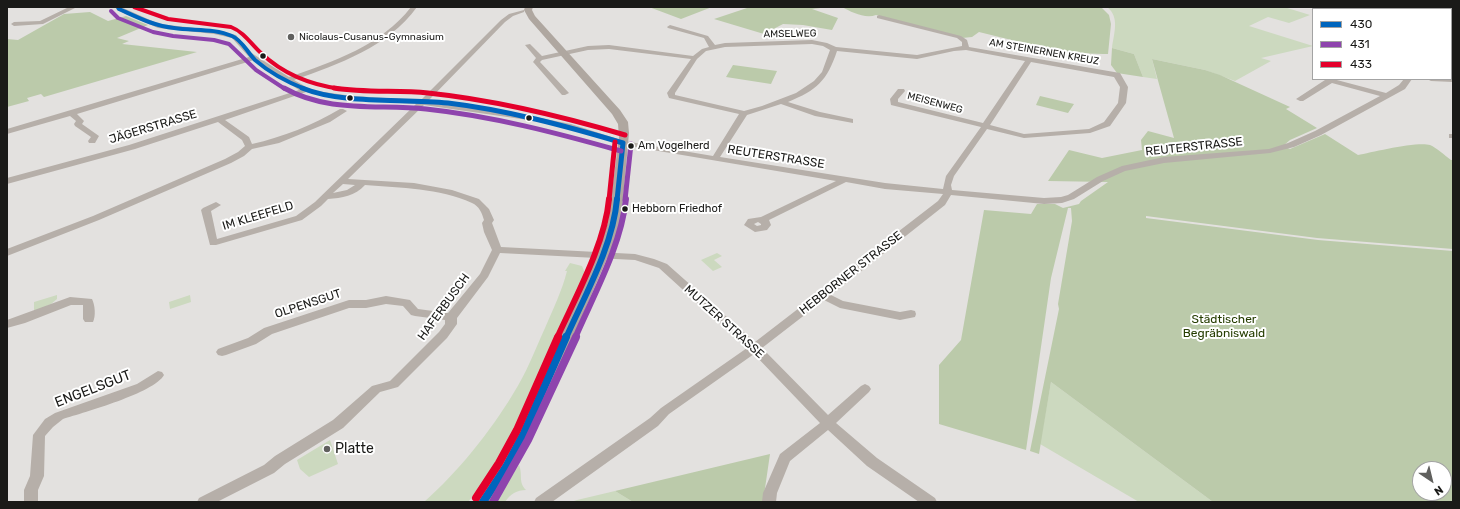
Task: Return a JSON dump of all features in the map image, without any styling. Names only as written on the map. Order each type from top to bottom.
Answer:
[{"type":"main road","points":[[483,502],[506,467],[524,433],[602,255],[609,243],[617,209],[618,176],[623,143],[624,127],[621,119],[566,53],[526,9]]},
{"type":"street","points":[[14,24],[41,23],[74,7]]},
{"type":"street","name":"REUTERSTRASSE","points":[[118,7],[119,9],[140,19],[158,26],[229,35],[238,39],[248,53],[254,58],[288,80],[305,90],[329,96],[422,101],[496,112],[568,126],[623,143],[844,180],[1044,201],[1062,200],[1081,192],[1100,179],[1128,168],[1164,160],[1270,151],[1292,145],[1318,133],[1402,86],[1408,80]]},
{"type":"street","points":[[288,80],[326,67],[355,54],[384,36],[401,22],[414,7]]},
{"type":"street","name":"IM KLEEFELD","points":[[216,205],[206,210],[213,243],[300,218],[318,204],[507,17],[526,9]]},
{"type":"street","points":[[879,17],[960,37],[966,41],[966,48]]},
{"type":"street","points":[[670,27],[706,37],[713,47]]},
{"type":"street","name":"AMSELWEG","points":[[695,58],[700,52],[725,44],[803,42],[825,44],[834,49],[917,57],[950,48],[966,48]]},
{"type":"street","points":[[528,45],[540,58]]},
{"type":"street","points":[[565,93],[536,62],[540,58],[588,48],[610,47],[695,58],[671,93],[672,96],[744,113],[781,102],[799,94],[824,75],[834,49]]},
{"type":"street","name":"AM STEINERNEN KREUZ","points":[[966,48],[1117,75],[1124,87],[1122,103],[1107,124],[1090,131],[1024,136],[985,127]]},
{"type":"street","points":[[7,132],[254,58]]},
{"type":"street","name":"HEBBORNER STRASSE","points":[[541,502],[654,422],[665,411],[755,348],[942,203],[948,192],[947,185],[950,176],[985,127],[1029,59]]},
{"type":"street","points":[[1300,99],[1332,81],[1385,95]]},
{"type":"street","name":"JÄGERSTRASSE","points":[[7,181],[132,147],[305,90]]},
{"type":"street","name":"MEISENWEG","points":[[901,91],[894,99],[894,103],[985,127]]},
{"type":"street","points":[[781,102],[805,110],[850,121]]},
{"type":"street","points":[[7,253],[96,218],[228,162],[242,154],[249,147],[276,141],[326,120],[343,111]]},
{"type":"street","points":[[72,113],[80,121],[78,124],[83,129],[88,130],[95,136],[92,141]]},
{"type":"street","points":[[715,159],[744,113]]},
{"type":"street","points":[[219,119],[246,139],[249,147]]},
{"type":"street","points":[[762,220],[844,180]]},
{"type":"street","points":[[341,181],[414,186],[449,192],[471,200],[476,200],[489,216],[487,224],[497,250],[602,255]]},
{"type":"street","points":[[325,196],[346,195],[355,190],[362,183]]},
{"type":"street","name":"HAFERBUSCH","points":[[204,502],[269,469],[280,460],[338,424],[376,389],[394,384],[443,335],[451,324],[451,317],[484,275],[497,250]]},
{"type":"street","name":"MUTZER STRASSE","points":[[602,255],[636,257],[663,266],[755,348],[828,423],[872,462],[930,502]]},
{"type":"street","points":[[822,295],[840,304],[900,316],[911,314]]},
{"type":"street","name":"OLPENSGUT","points":[[222,352],[252,341],[268,331],[349,304],[366,304],[386,300],[406,303],[415,312],[451,317]]},
{"type":"street","points":[[7,324],[70,301],[88,302],[89,319]]},
{"type":"street","name":"ENGELSGUT","points":[[31,502],[31,490],[37,476],[39,434],[49,423],[60,416],[141,387],[158,375]]},
{"type":"street","points":[[769,502],[770,493],[785,458],[828,423],[865,389]]},
{"type":"green space","points":[[649,7],[712,7],[681,19]]},
{"type":"green space","points":[[746,7],[829,7],[812,9],[838,18],[832,30],[803,25],[783,24],[764,34],[714,19],[747,8]]},
{"type":"green space","points":[[842,7],[1101,7],[1109,15],[1111,24],[1108,54],[1092,54],[1059,50],[979,32],[972,37],[962,38],[876,15],[867,16],[858,14]]},
{"type":"green space","points":[[1107,7],[1284,7],[1310,15],[1289,23],[1268,17],[1249,26],[1312,46],[1261,58],[1271,61],[1235,81],[1205,70],[1152,59],[1157,79],[1143,77],[1134,54],[1112,48],[1115,20],[1111,11]]},
{"type":"green space","points":[[90,12],[108,21],[126,16],[148,25],[117,38],[129,41],[122,44],[197,52],[44,97],[41,94],[27,98],[29,101],[7,107],[7,39],[18,40],[64,14]]},
{"type":"green space","points":[[1112,48],[1134,54],[1143,77],[1117,73],[1111,65]]},
{"type":"green space","name":"Städtischer Begräbniswald","points":[[1152,59],[1205,70],[1220,75],[1290,107],[1286,109],[1317,128],[1290,140],[1283,146],[1290,149],[1325,134],[1358,155],[1395,147],[1424,144],[1433,146],[1453,160],[1453,249],[1317,238],[1146,216],[1146,218],[1318,240],[1453,251],[1453,502],[1213,502],[1051,382],[1039,454],[1030,451],[1059,309],[1058,304],[1072,221],[1071,208],[1068,208],[1051,278],[1026,450],[939,424],[939,365],[961,340],[984,210],[1031,214],[1037,204],[1055,204],[1063,208],[1079,204],[1108,182],[1048,181],[1069,150],[1102,158],[1142,150],[1141,140],[1148,131],[1174,138]]},
{"type":"green space","points":[[733,65],[777,71],[771,84],[726,77]]},
{"type":"green space","points":[[1040,96],[1074,104],[1068,113],[1036,105]]},
{"type":"green space","points":[[717,253],[722,256],[714,260],[722,267],[713,271],[701,260]]},
{"type":"green space","points":[[570,263],[582,266],[585,273],[510,442],[494,469],[468,502],[424,502],[449,478],[473,451],[494,423],[518,386],[560,293],[567,271],[565,271]]},
{"type":"green space","points":[[57,295],[57,299],[51,304],[34,312],[34,302]]},
{"type":"green space","points":[[190,295],[191,302],[170,309],[169,302]]},
{"type":"green space","points":[[1051,382],[1213,502],[1139,502],[1040,444]]},
{"type":"green space","points":[[330,440],[338,464],[309,477],[300,469],[297,460]]},
{"type":"green space","points":[[770,454],[763,502],[633,502],[615,491]]},
{"type":"green space","points":[[519,465],[521,481],[526,490],[514,493],[505,502],[494,502]]},
{"type":"green space","points":[[615,491],[633,502],[571,502],[577,500]]},
{"type":"transit line","name":"430","points":[[118,7],[119,9],[137,17],[161,26],[226,33],[236,37],[247,52],[263,66],[289,83],[316,93],[343,98],[411,100],[475,107],[550,123],[623,143]]},
{"type":"transit line","name":"433","points":[[134,7],[168,19],[218,24],[231,27],[241,33],[261,54],[275,65],[300,79],[317,85],[344,90],[428,93],[478,100],[552,115],[625,135]]},
{"type":"transit line","name":"431","points":[[111,11],[118,18],[153,32],[186,38],[225,42],[235,48],[249,64],[271,81],[288,91],[314,101],[328,104],[412,108],[451,112],[549,131],[621,151]]},
{"type":"transit line","name":"433","points":[[476,498],[499,463],[517,430],[601,239],[608,213],[615,142]]},
{"type":"transit line","name":"430","points":[[483,502],[506,467],[524,433],[608,242],[616,214],[623,143]]},
{"type":"transit line","name":"431","points":[[493,502],[511,472],[544,408],[616,244],[624,215],[631,144]]},
{"type":"place","name":"Nicolaus-Cusanus-Gymnasium","points":[[291,37]]},
{"type":"place","name":"Am Vogelherd","points":[[631,146]]},
{"type":"place","name":"Hebborn Friedhof","points":[[625,209]]},
{"type":"place","name":"Platte","points":[[327,449]]}]
